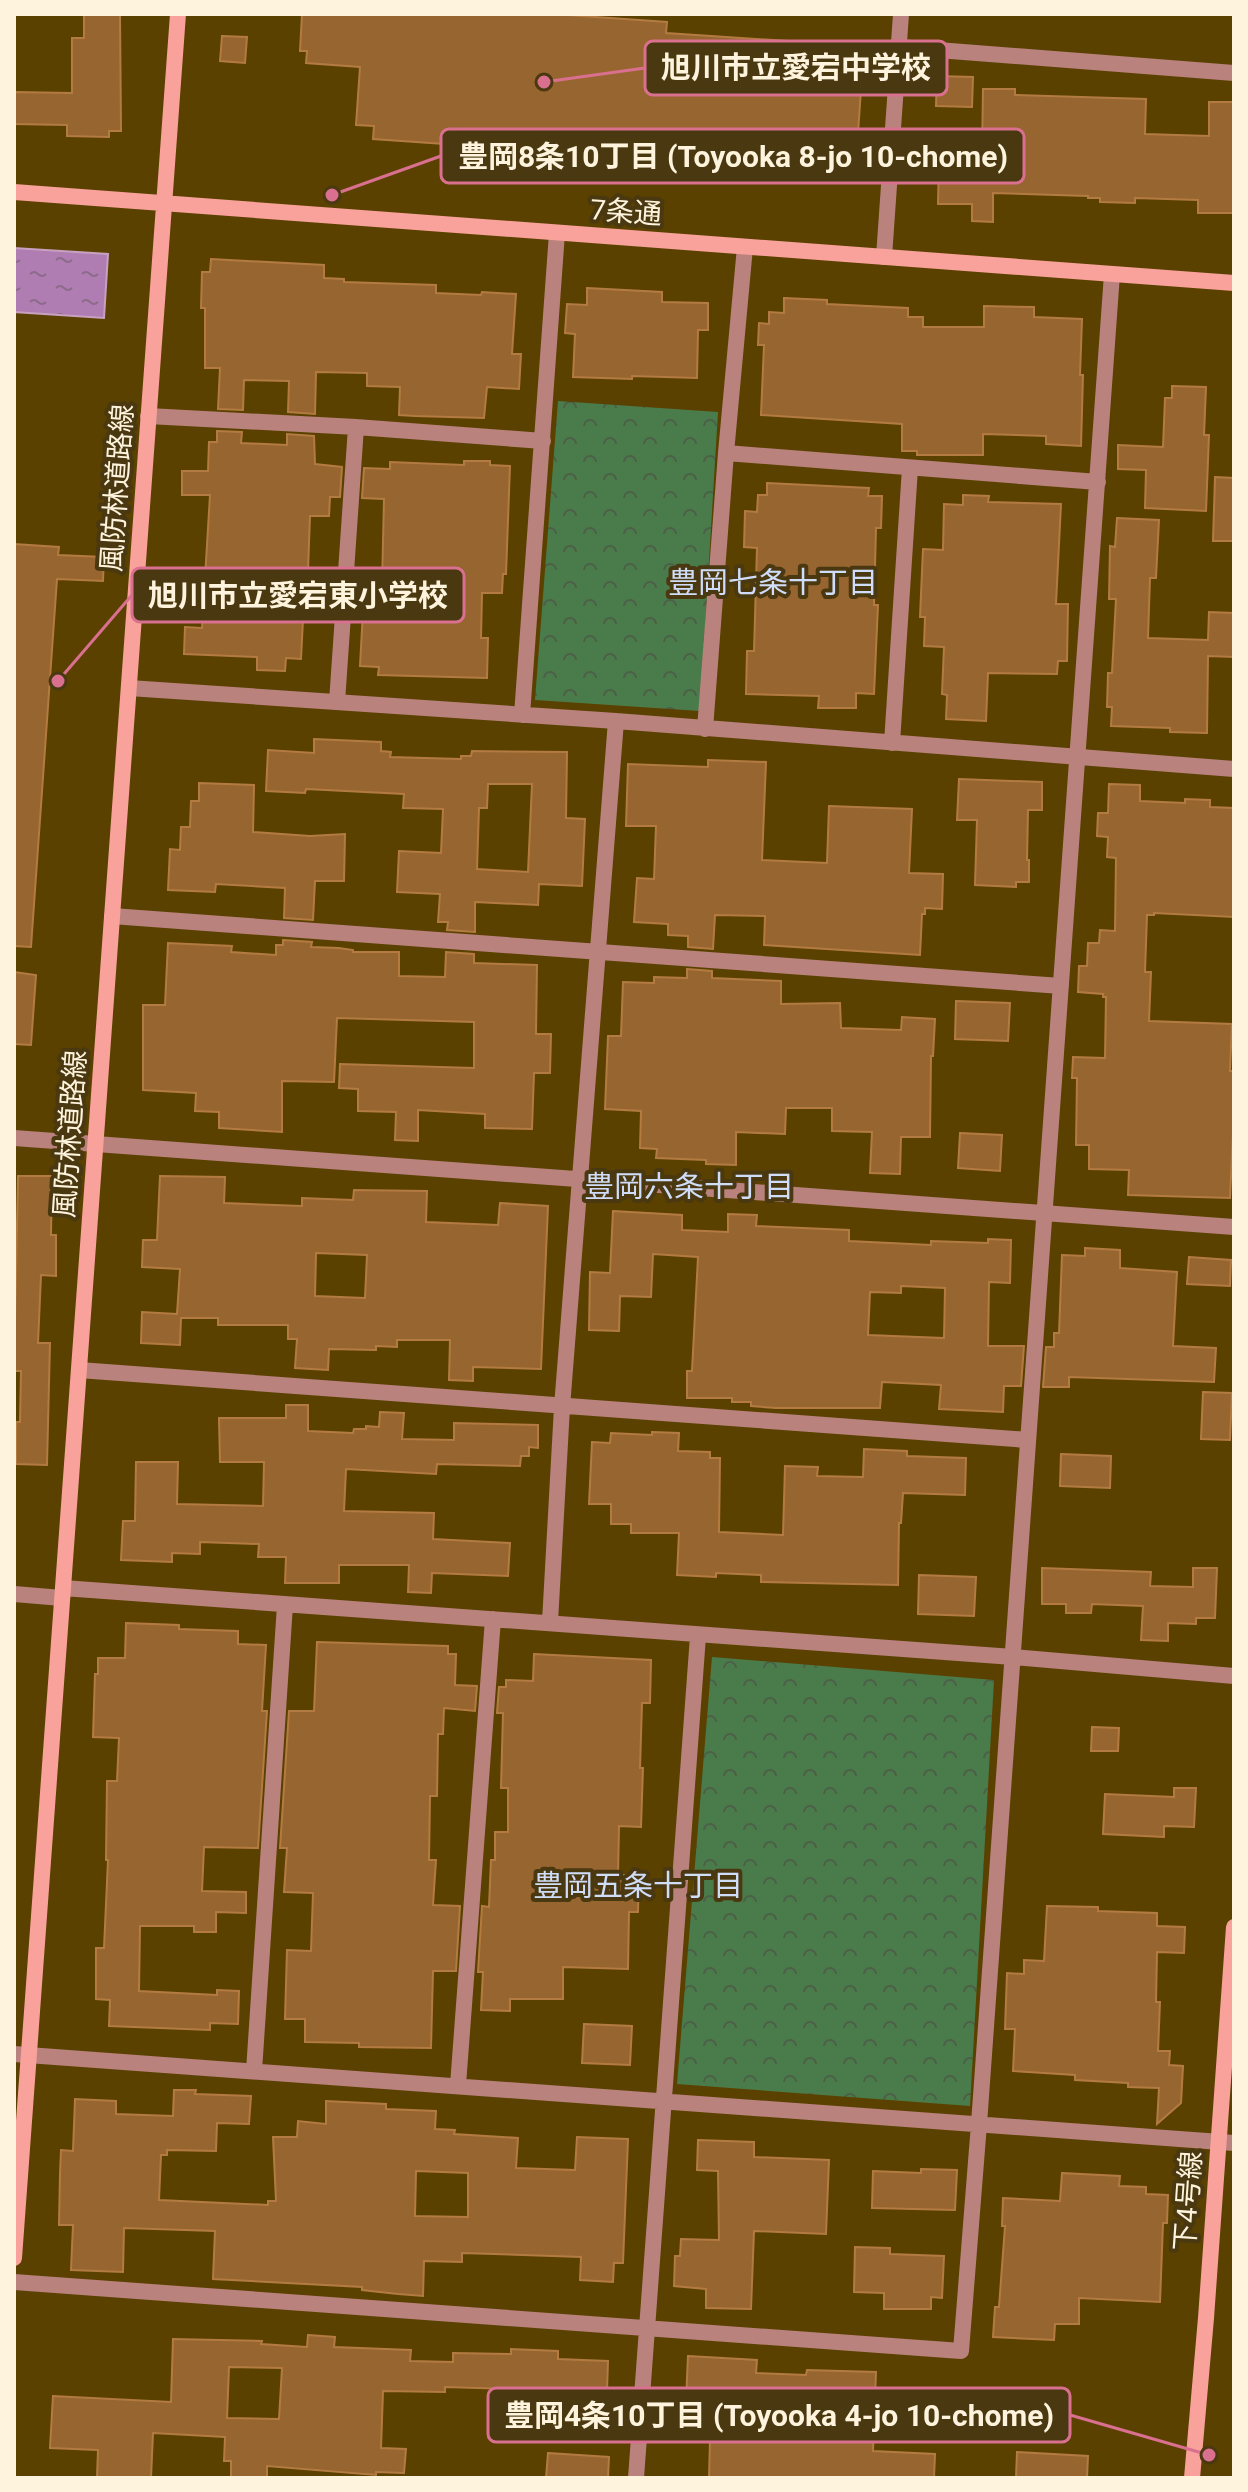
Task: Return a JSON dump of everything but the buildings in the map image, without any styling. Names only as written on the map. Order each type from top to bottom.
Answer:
[{"type":"street","name":"風防林道路線","points":[[14,2258],[21,2055],[62,1593],[178,14]]},
{"type":"street","points":[[884,257],[901,14]]},
{"type":"street","points":[[899,47],[1234,73]]},
{"type":"street","name":"7条通","points":[[14,192],[1234,283]]},
{"type":"street","points":[[522,715],[557,233]]},
{"type":"street","points":[[705,729],[745,247]]},
{"type":"street","points":[[14,2282],[961,2351],[1112,274]]},
{"type":"street","points":[[148,416],[543,441]]},
{"type":"street","points":[[337,702],[356,427]]},
{"type":"street","points":[[726,453],[1098,482]]},
{"type":"street","points":[[892,743],[910,468]]},
{"type":"street","points":[[129,688],[616,721],[1234,769]]},
{"type":"street","points":[[550,1622],[562,1407],[616,721]]},
{"type":"street","points":[[112,916],[1061,986]]},
{"type":"street","points":[[14,1138],[1234,1227]]},
{"type":"street","points":[[79,1370],[1028,1440]]},
{"type":"street","points":[[14,1594],[62,1593],[550,1622],[1234,1676]]},
{"type":"street","points":[[254,2071],[285,1605]]},
{"type":"street","points":[[458,2085],[493,1619]]},
{"type":"street","points":[[636,2478],[698,1636]]},
{"type":"street","name":"下4号線","points":[[1192,2478],[1226,2142],[1234,1927]]},
{"type":"street","points":[[21,2055],[1226,2142]]},
{"type":"green space","points":[[558,401],[718,412],[700,711],[535,700]]},
{"type":"green space","points":[[712,1657],[994,1680],[970,2106],[677,2084]]},
{"type":"water","points":[[14,248],[108,254],[104,318],[14,312]]},
{"type":"place","name":"旭川市立愛宕中学校","points":[[544,82]]},
{"type":"place","name":"豊岡8条10丁目 (Toyooka 8-jo 10-chome)","points":[[332,195]]},
{"type":"place","name":"旭川市立愛宕東小学校","points":[[58,681]]},
{"type":"place","name":"豊岡4条10丁目 (Toyooka 4-jo 10-chome)","points":[[1209,2455]]},
{"type":"district","name":"豊岡七条十丁目","points":[[773,582]]},
{"type":"district","name":"豊岡六条十丁目","points":[[689,1186]]},
{"type":"district","name":"豊岡五条十丁目","points":[[638,1885]]}]
